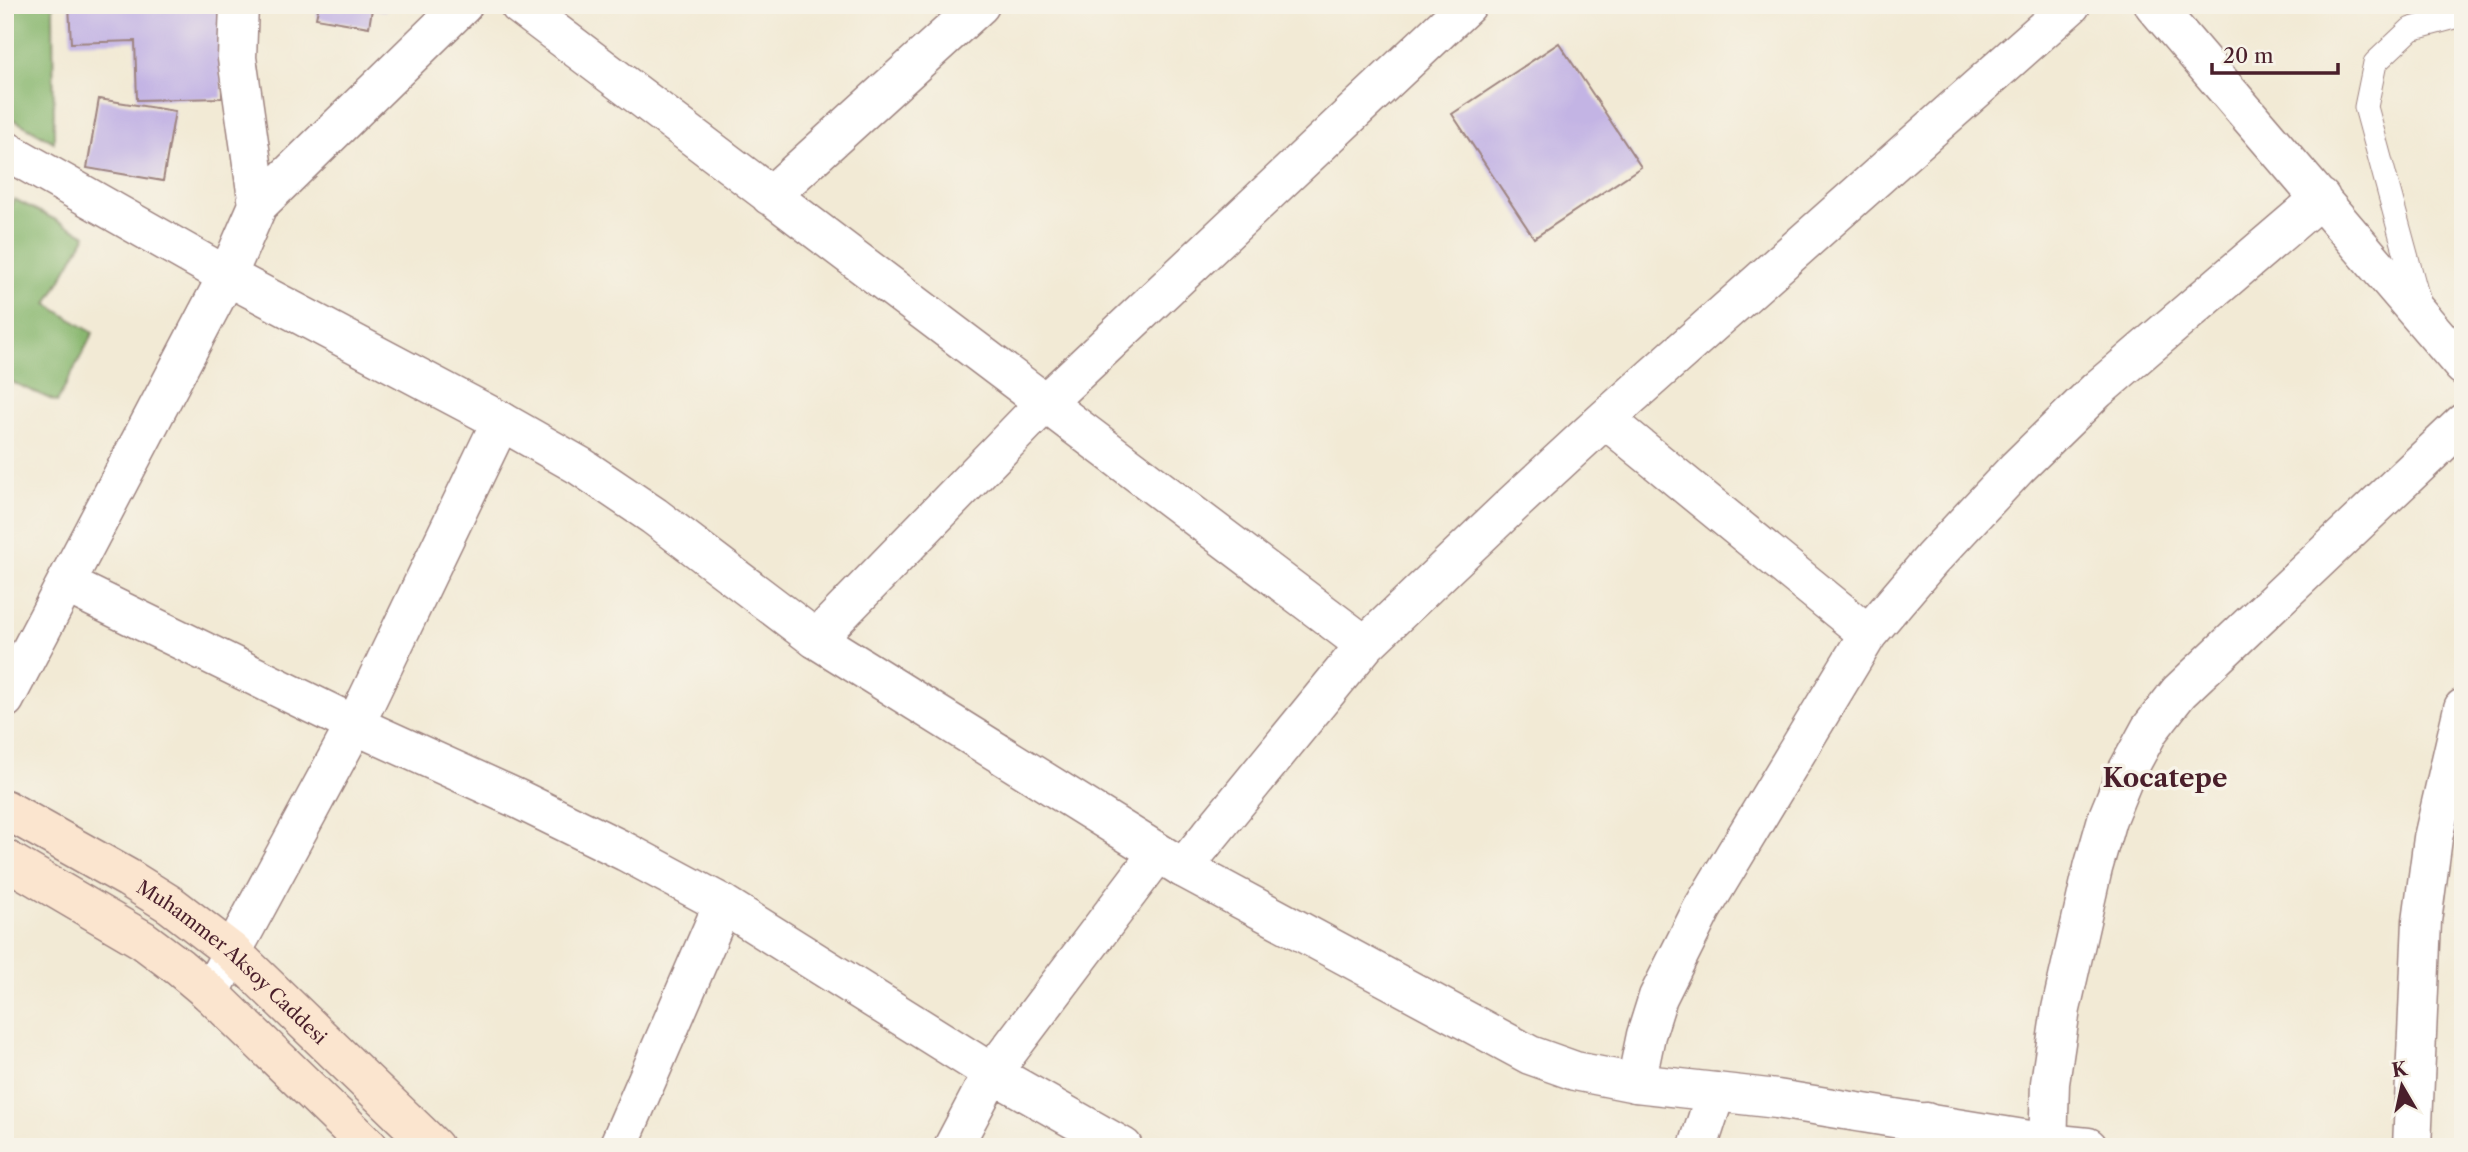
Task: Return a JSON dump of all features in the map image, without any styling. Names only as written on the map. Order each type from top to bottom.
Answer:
[{"type":"main road","name":"Muhammer Aksoy Caddesi","points":[[5,809],[128,877],[171,905],[231,951],[433,1147]]},
{"type":"main road","name":"Muhammer Aksoy Caddesi","points":[[5,859],[143,940],[211,993],[369,1147]]},
{"type":"street","points":[[239,5],[237,58],[258,205]]},
{"type":"street","points":[[5,699],[227,276],[258,205],[463,5]]},
{"type":"street","points":[[519,5],[1364,645]]},
{"type":"street","points":[[771,196],[979,5]]},
{"type":"street","points":[[816,639],[1045,403],[1467,5]]},
{"type":"street","points":[[953,1147],[992,1073],[1170,861],[1364,645],[1605,419],[2071,5]]},
{"type":"street","points":[[2154,5],[2463,366]]},
{"type":"street","points":[[5,150],[227,276],[501,421],[580,466],[654,516],[816,639],[1170,861],[1530,1055],[1575,1071],[1636,1083],[1777,1099],[1925,1135],[2088,1147]]},
{"type":"street","points":[[1636,1083],[1646,1035],[1658,997],[1702,909],[1868,634],[1932,559],[2008,478],[2097,390],[2321,198]]},
{"type":"street","points":[[1605,419],[1868,634]]},
{"type":"street","points":[[211,993],[231,951],[355,725],[501,421]]},
{"type":"street","points":[[2048,1145],[2050,1083],[2061,1009],[2093,867],[2107,818],[2125,775],[2150,729],[2179,692],[2463,423]]},
{"type":"street","points":[[66,584],[355,725],[518,799],[626,852],[723,904],[992,1073],[1123,1147]]},
{"type":"street","points":[[2412,1147],[2422,921],[2433,838],[2463,708]]},
{"type":"street","points":[[618,1147],[723,904]]},
{"type":"street","points":[[1698,1147],[1716,1092]]},
{"type":"lane","points":[[2424,322],[2366,107],[2375,63],[2411,29],[2463,15]]},
{"type":"green space","points":[[5,5],[53,5],[54,142],[5,115]]},
{"type":"green space","points":[[14,199],[86,235],[47,304],[93,333],[57,402],[5,379],[5,217]]},
{"type":"building","points":[[69,5],[221,5],[222,98],[137,100],[135,41],[71,43]]},
{"type":"building","points":[[319,5],[387,5],[385,11],[372,9],[369,27],[316,18]]},
{"type":"building","points":[[1559,43],[1641,167],[1534,238],[1452,114]]},
{"type":"building","points":[[99,99],[175,111],[163,181],[87,168]]},
{"type":"district","name":"Kocatepe","points":[[2165,778]]}]
